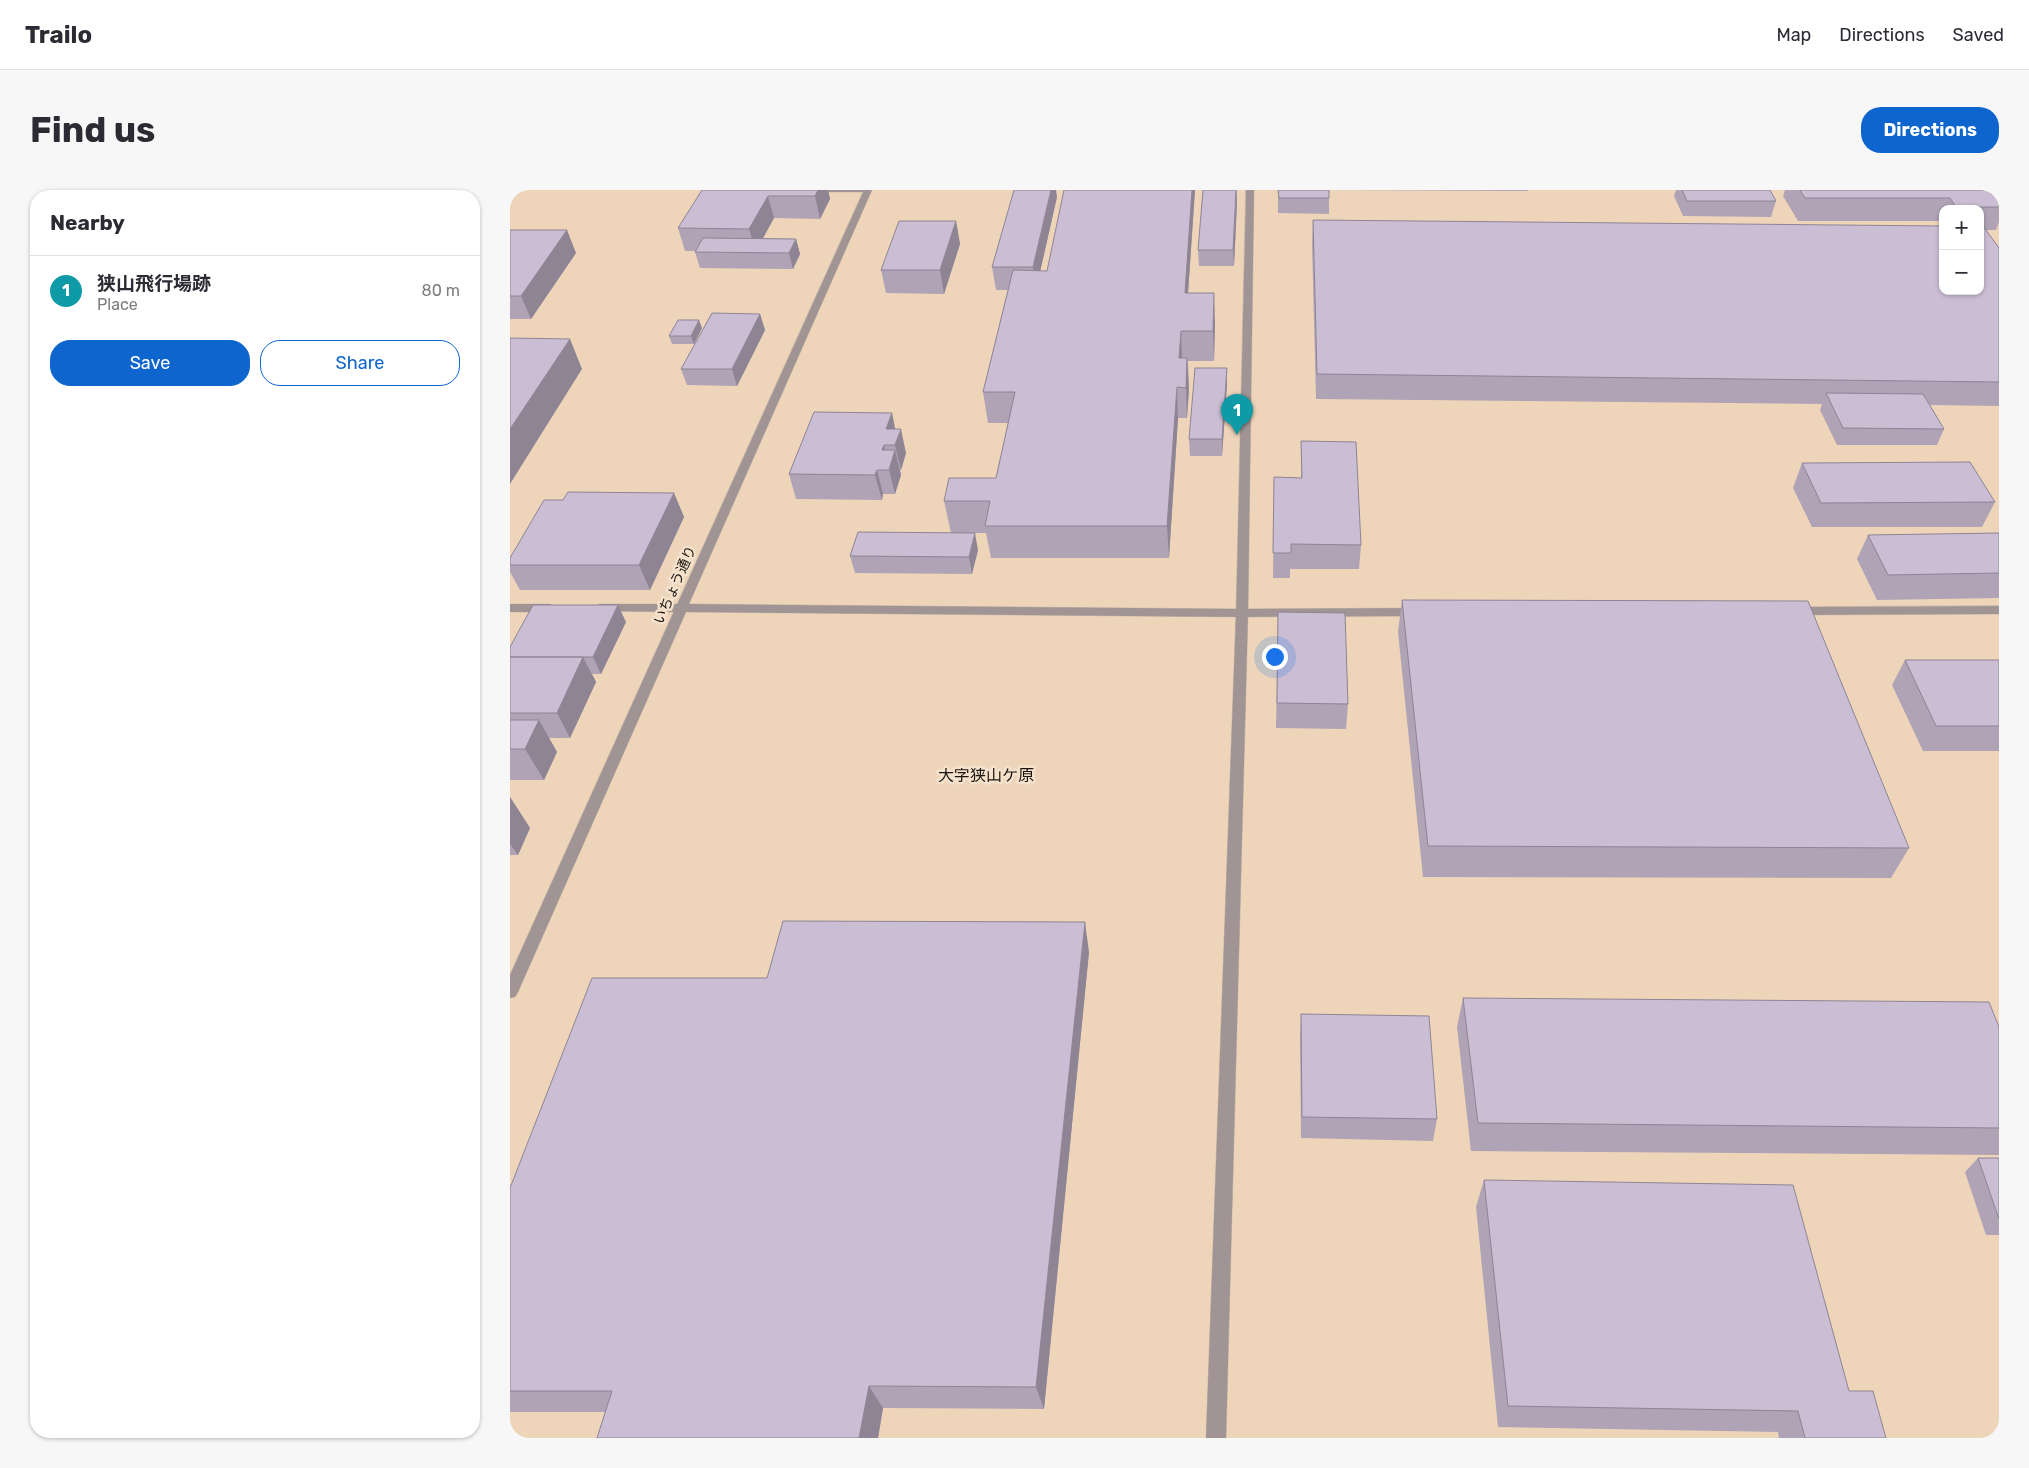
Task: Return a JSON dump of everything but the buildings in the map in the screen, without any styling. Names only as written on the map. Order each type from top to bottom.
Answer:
[{"type":"street","points":[[799,190],[868,190]]},
{"type":"street","name":"いちょう通り","points":[[510,992],[868,190]]},
{"type":"street","points":[[1216,1438],[1242,613],[1250,190]]},
{"type":"street","points":[[510,608],[567,608]]},
{"type":"street","points":[[586,608],[1242,613],[1431,612]]},
{"type":"street","points":[[1780,611],[1999,610]]},
{"type":"shaded area","points":[[510,190],[1999,190],[1999,1438],[510,1438]]},
{"type":"place","name":"狭山飛行場跡","points":[[1237,435]]},
{"type":"district","name":"大字狭山ケ原","points":[[986,775]]}]
